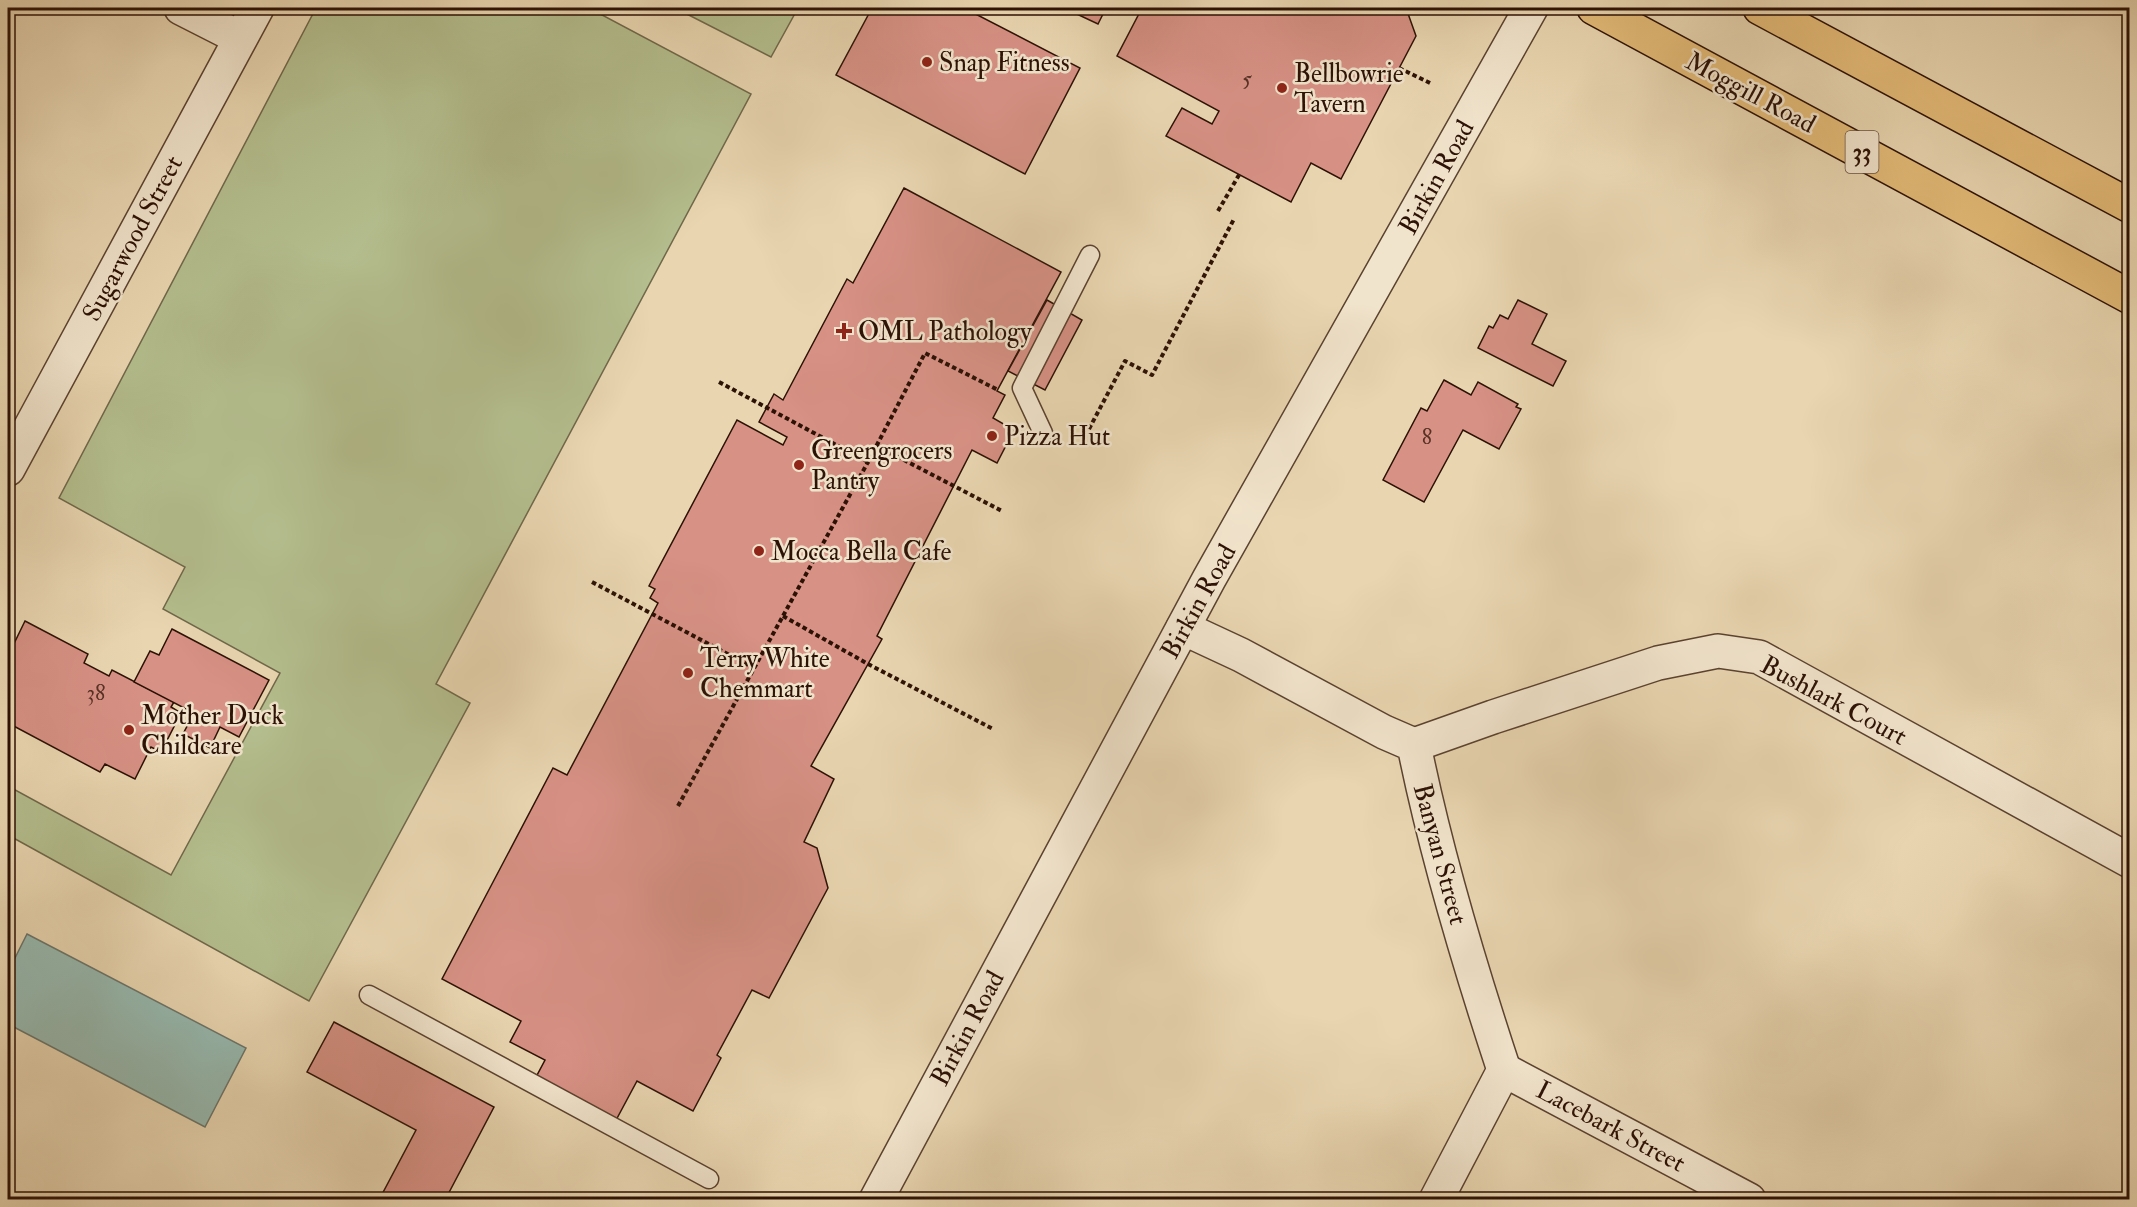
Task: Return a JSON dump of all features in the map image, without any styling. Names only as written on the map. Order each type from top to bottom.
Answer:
[{"type":"main road","name":"Moggill Road","points":[[1594,8],[2130,297]]},
{"type":"main road","points":[[1760,8],[2130,206]]},
{"type":"street","points":[[181,8],[240,38]]},
{"type":"street","name":"Sugarwood Street","points":[[8,469],[257,8]]},
{"type":"street","name":"Birkin Road","points":[[876,1200],[1183,628],[1531,8]]},
{"type":"street","points":[[1183,628],[1240,655],[1384,732],[1414,745]]},
{"type":"street","name":"Bushlark Court","points":[[1414,745],[1658,663],[1718,651],[1759,657],[2130,861]]},
{"type":"street","name":"Banyan Street","points":[[1414,745],[1425,803],[1504,1070]]},
{"type":"street","points":[[1436,1200],[1504,1070]]},
{"type":"street","name":"Lacebark Street","points":[[1504,1070],[1749,1200]]},
{"type":"lane","points":[[1043,432],[1022,388],[1090,255]]},
{"type":"lane","points":[[369,994],[709,1179]]},
{"type":"path","points":[[1399,68],[1430,83]]},
{"type":"path","points":[[1218,211],[1239,175]]},
{"type":"path","points":[[1089,429],[1125,361],[1152,375],[1234,219]]},
{"type":"path","points":[[678,806],[877,446],[925,353],[1001,391],[1022,388]]},
{"type":"path","points":[[719,382],[868,462]]},
{"type":"path","points":[[877,446],[1002,511]]},
{"type":"path","points":[[592,582],[754,668]]},
{"type":"path","points":[[783,616],[868,664],[993,729]]},
{"type":"green space","points":[[316,8],[589,8],[751,94],[436,684],[470,703],[309,1001],[8,835],[8,786],[171,875],[280,673],[163,609],[185,567],[59,498]]},
{"type":"green space","points":[[675,8],[798,8],[771,57]]},
{"type":"water","points":[[27,934],[246,1048],[205,1127],[8,1024],[8,972]]},
{"type":"building","points":[[872,8],[964,8],[1080,68],[1025,174],[836,75]]},
{"type":"building","points":[[1064,8],[1106,8],[1098,24]]},
{"type":"building","name":"Bellbowrie Tavern","points":[[1142,8],[1406,8],[1416,36],[1341,179],[1311,163],[1291,202],[1166,136],[1182,108],[1212,124],[1219,111],[1117,56]]},
{"type":"building","points":[[904,188],[1061,272],[997,391],[1005,395],[993,418],[1014,430],[997,463],[972,450],[877,636],[882,639],[811,766],[834,779],[804,842],[817,848],[828,888],[769,998],[752,990],[717,1055],[721,1058],[693,1111],[637,1081],[615,1122],[535,1079],[545,1060],[510,1042],[521,1021],[442,979],[553,768],[567,775],[658,603],[650,598],[655,589],[649,586],[737,420],[783,445],[787,437],[759,422],[774,394],[783,400],[847,279],[853,283]]},
{"type":"building","points":[[1047,300],[1082,320],[1045,390],[1008,371]]},
{"type":"building","points":[[1518,300],[1547,314],[1532,344],[1566,361],[1553,386],[1478,348],[1489,326],[1493,328],[1500,315],[1508,319]]},
{"type":"building","points":[[1444,380],[1471,395],[1478,382],[1518,404],[1516,407],[1521,409],[1499,449],[1463,430],[1424,502],[1383,480],[1421,408],[1427,411]]},
{"type":"building","points":[[25,621],[88,654],[84,663],[109,676],[112,670],[174,702],[171,707],[181,713],[161,752],[151,747],[135,779],[105,764],[100,772],[8,723],[8,656]]},
{"type":"building","points":[[172,629],[269,680],[239,737],[220,727],[210,748],[183,734],[194,713],[134,682],[150,651],[159,655]]},
{"type":"building","points":[[334,1022],[494,1107],[445,1200],[379,1200],[416,1130],[307,1072]]},
{"type":"place","name":"Snap Fitness","points":[[927,62]]},
{"type":"place","name":"Bellbowrie Tavern","points":[[1282,88]]},
{"type":"place","name":"OML Pathology","points":[[844,331]]},
{"type":"place","name":"Pizza Hut","points":[[992,436]]},
{"type":"place","name":"Greengrocers Pantry","points":[[799,465]]},
{"type":"place","name":"Mocca Bella Cafe","points":[[759,551]]},
{"type":"place","name":"Terry White Chemmart","points":[[688,673]]},
{"type":"place","name":"Mother Duck Childcare","points":[[129,730]]}]
